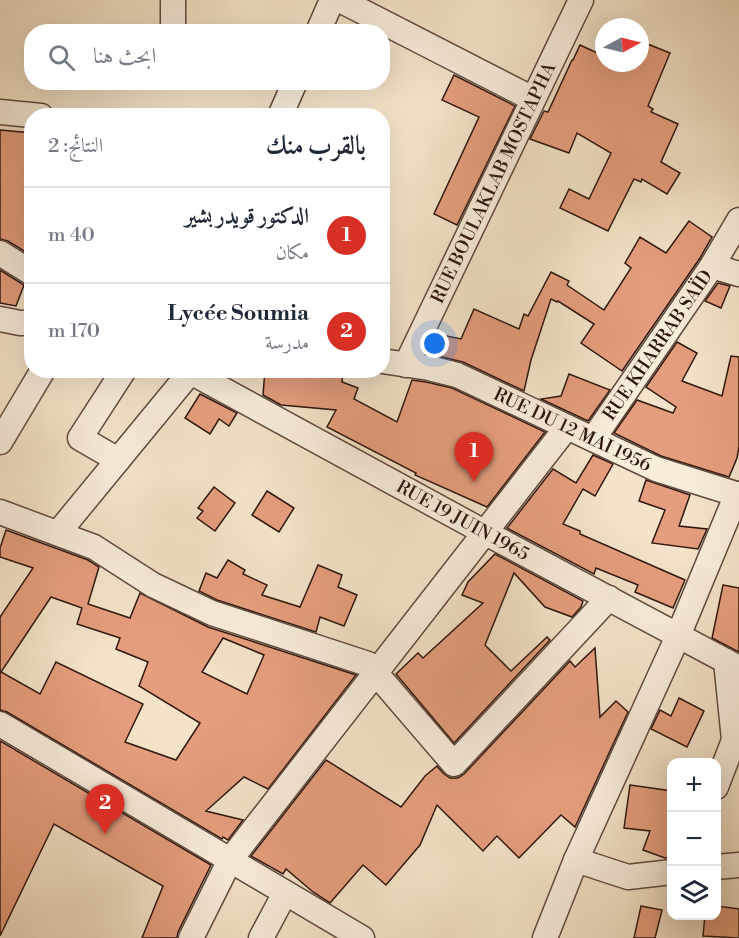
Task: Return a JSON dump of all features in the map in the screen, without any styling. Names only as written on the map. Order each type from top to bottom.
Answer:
[{"type":"street","points":[[173,0],[173,24]]},
{"type":"street","points":[[322,24],[333,0]]},
{"type":"street","points":[[340,0],[387,24]]},
{"type":"street","name":"RUE BOULAKLAB MOSTAPHA","points":[[394,363],[533,99],[581,0]]},
{"type":"street","points":[[390,26],[533,99]]},
{"type":"street","points":[[284,108],[291,90]]},
{"type":"street","points":[[0,112],[24,114]]},
{"type":"street","name":"RUE KHARRAB SAÏD","points":[[593,439],[712,266],[739,220]]},
{"type":"street","points":[[0,253],[24,268]]},
{"type":"street","points":[[712,266],[739,274]]},
{"type":"street","points":[[0,319],[24,323]]},
{"type":"street","name":"RUE DU 12 MAI 1956","points":[[394,363],[457,375],[656,469],[738,495]]},
{"type":"street","points":[[0,442],[38,378]]},
{"type":"street","points":[[118,460],[81,438],[119,378]]},
{"type":"street","points":[[58,533],[184,378]]},
{"type":"street","name":"RUE 19 JUIN 1965","points":[[203,378],[733,665]]},
{"type":"street","points":[[191,938],[230,860],[567,427]]},
{"type":"street","points":[[545,938],[576,860],[678,636],[738,495]]},
{"type":"street","points":[[0,512],[94,546],[153,585],[212,613],[368,663],[454,764],[609,598]]},
{"type":"street","points":[[721,776],[734,740],[733,665]]},
{"type":"street","points":[[0,724],[362,938]]},
{"type":"street","points":[[576,860],[628,877],[667,873]]},
{"type":"street","points":[[721,867],[739,865]]},
{"type":"street","points":[[261,938],[285,893]]},
{"type":"building","points":[[580,45],[595,52],[595,72],[649,72],[649,45],[670,53],[648,106],[653,109],[651,112],[678,124],[661,162],[680,173],[667,194],[642,179],[641,182],[634,179],[608,231],[560,208],[569,189],[589,199],[611,153],[577,133],[569,153],[530,139],[544,111],[548,112]]},
{"type":"building","points":[[454,75],[515,106],[457,225],[434,214],[479,117],[442,100]]},
{"type":"building","points":[[0,130],[24,132],[24,251],[0,239]]},
{"type":"building","points":[[689,221],[712,237],[622,371],[581,343],[594,324],[551,299],[531,360],[524,391],[463,362],[429,354],[437,334],[461,339],[474,309],[519,329],[524,314],[528,316],[551,272],[569,281],[567,285],[604,310],[631,268],[625,263],[640,237],[666,253]]},
{"type":"building","points":[[0,270],[24,285],[16,306],[0,303]]},
{"type":"building","points":[[718,283],[730,286],[721,308],[705,301]]},
{"type":"building","points":[[677,342],[697,353],[682,381],[722,396],[731,356],[739,357],[739,447],[729,477],[661,456],[614,433],[637,400],[673,413],[676,407],[646,387]]},
{"type":"building","points":[[569,374],[610,390],[588,421],[541,399],[561,396]]},
{"type":"building","points":[[264,378],[342,378],[342,382],[358,388],[354,399],[397,422],[412,380],[452,388],[545,432],[487,507],[415,475],[416,473],[327,427],[336,410],[281,405],[263,395]]},
{"type":"building","points":[[200,394],[237,413],[229,426],[219,419],[210,434],[185,418]]},
{"type":"building","points":[[593,455],[613,464],[595,496],[583,489],[563,524],[580,531],[580,534],[685,580],[673,608],[635,592],[638,585],[596,568],[594,574],[507,528],[553,469],[576,483]]},
{"type":"building","points":[[646,480],[690,495],[679,526],[707,529],[698,549],[652,543],[665,510],[639,501]]},
{"type":"building","points":[[214,487],[235,503],[215,531],[197,518],[203,511],[198,508]]},
{"type":"building","points":[[267,491],[294,508],[279,532],[252,515]]},
{"type":"building","points":[[6,530],[88,560],[99,567],[88,604],[130,618],[140,593],[208,627],[356,675],[268,789],[244,777],[206,811],[243,820],[228,840],[223,837],[222,839],[0,710],[0,617],[33,568],[0,557],[0,548]],"holes":[[[51,597],[82,608],[77,624],[120,638],[116,649],[148,662],[139,686],[200,723],[176,760],[125,742],[143,704],[56,662],[40,694],[1,672]],[[223,638],[264,655],[247,694],[202,672]]]},
{"type":"building","points":[[495,554],[583,601],[572,617],[545,607],[514,573],[485,645],[511,671],[547,637],[550,640],[454,743],[396,674],[418,653],[423,658],[483,603],[462,595],[468,582]]},
{"type":"building","points":[[228,560],[245,570],[243,574],[267,585],[262,595],[300,607],[318,565],[342,575],[338,587],[357,595],[344,626],[320,617],[316,632],[217,600],[199,591],[206,573],[217,578]]},
{"type":"building","points":[[723,585],[739,588],[739,652],[712,638]]},
{"type":"building","points":[[595,648],[600,717],[616,701],[628,712],[575,827],[561,815],[519,858],[497,836],[483,851],[437,805],[420,845],[386,885],[363,865],[330,903],[286,869],[283,874],[251,856],[326,760],[401,807],[425,776],[437,766],[450,778],[458,778],[464,774],[570,661],[575,667]]},
{"type":"building","points":[[679,698],[704,711],[687,747],[651,729],[660,710],[671,716]]},
{"type":"building","points":[[0,741],[211,865],[177,938],[142,938],[163,886],[54,824],[0,936]]},
{"type":"building","points":[[630,785],[667,790],[667,858],[643,850],[650,831],[624,828]]},
{"type":"building","points":[[641,906],[662,910],[655,938],[634,938]]},
{"type":"building","points":[[721,907],[739,909],[739,938],[703,936],[705,920],[721,920]]},
{"type":"place","name":"الدكتور قويدر بشير","points":[[474,482]]},
{"type":"place","name":"Lycée Soumia","points":[[105,834]]}]
